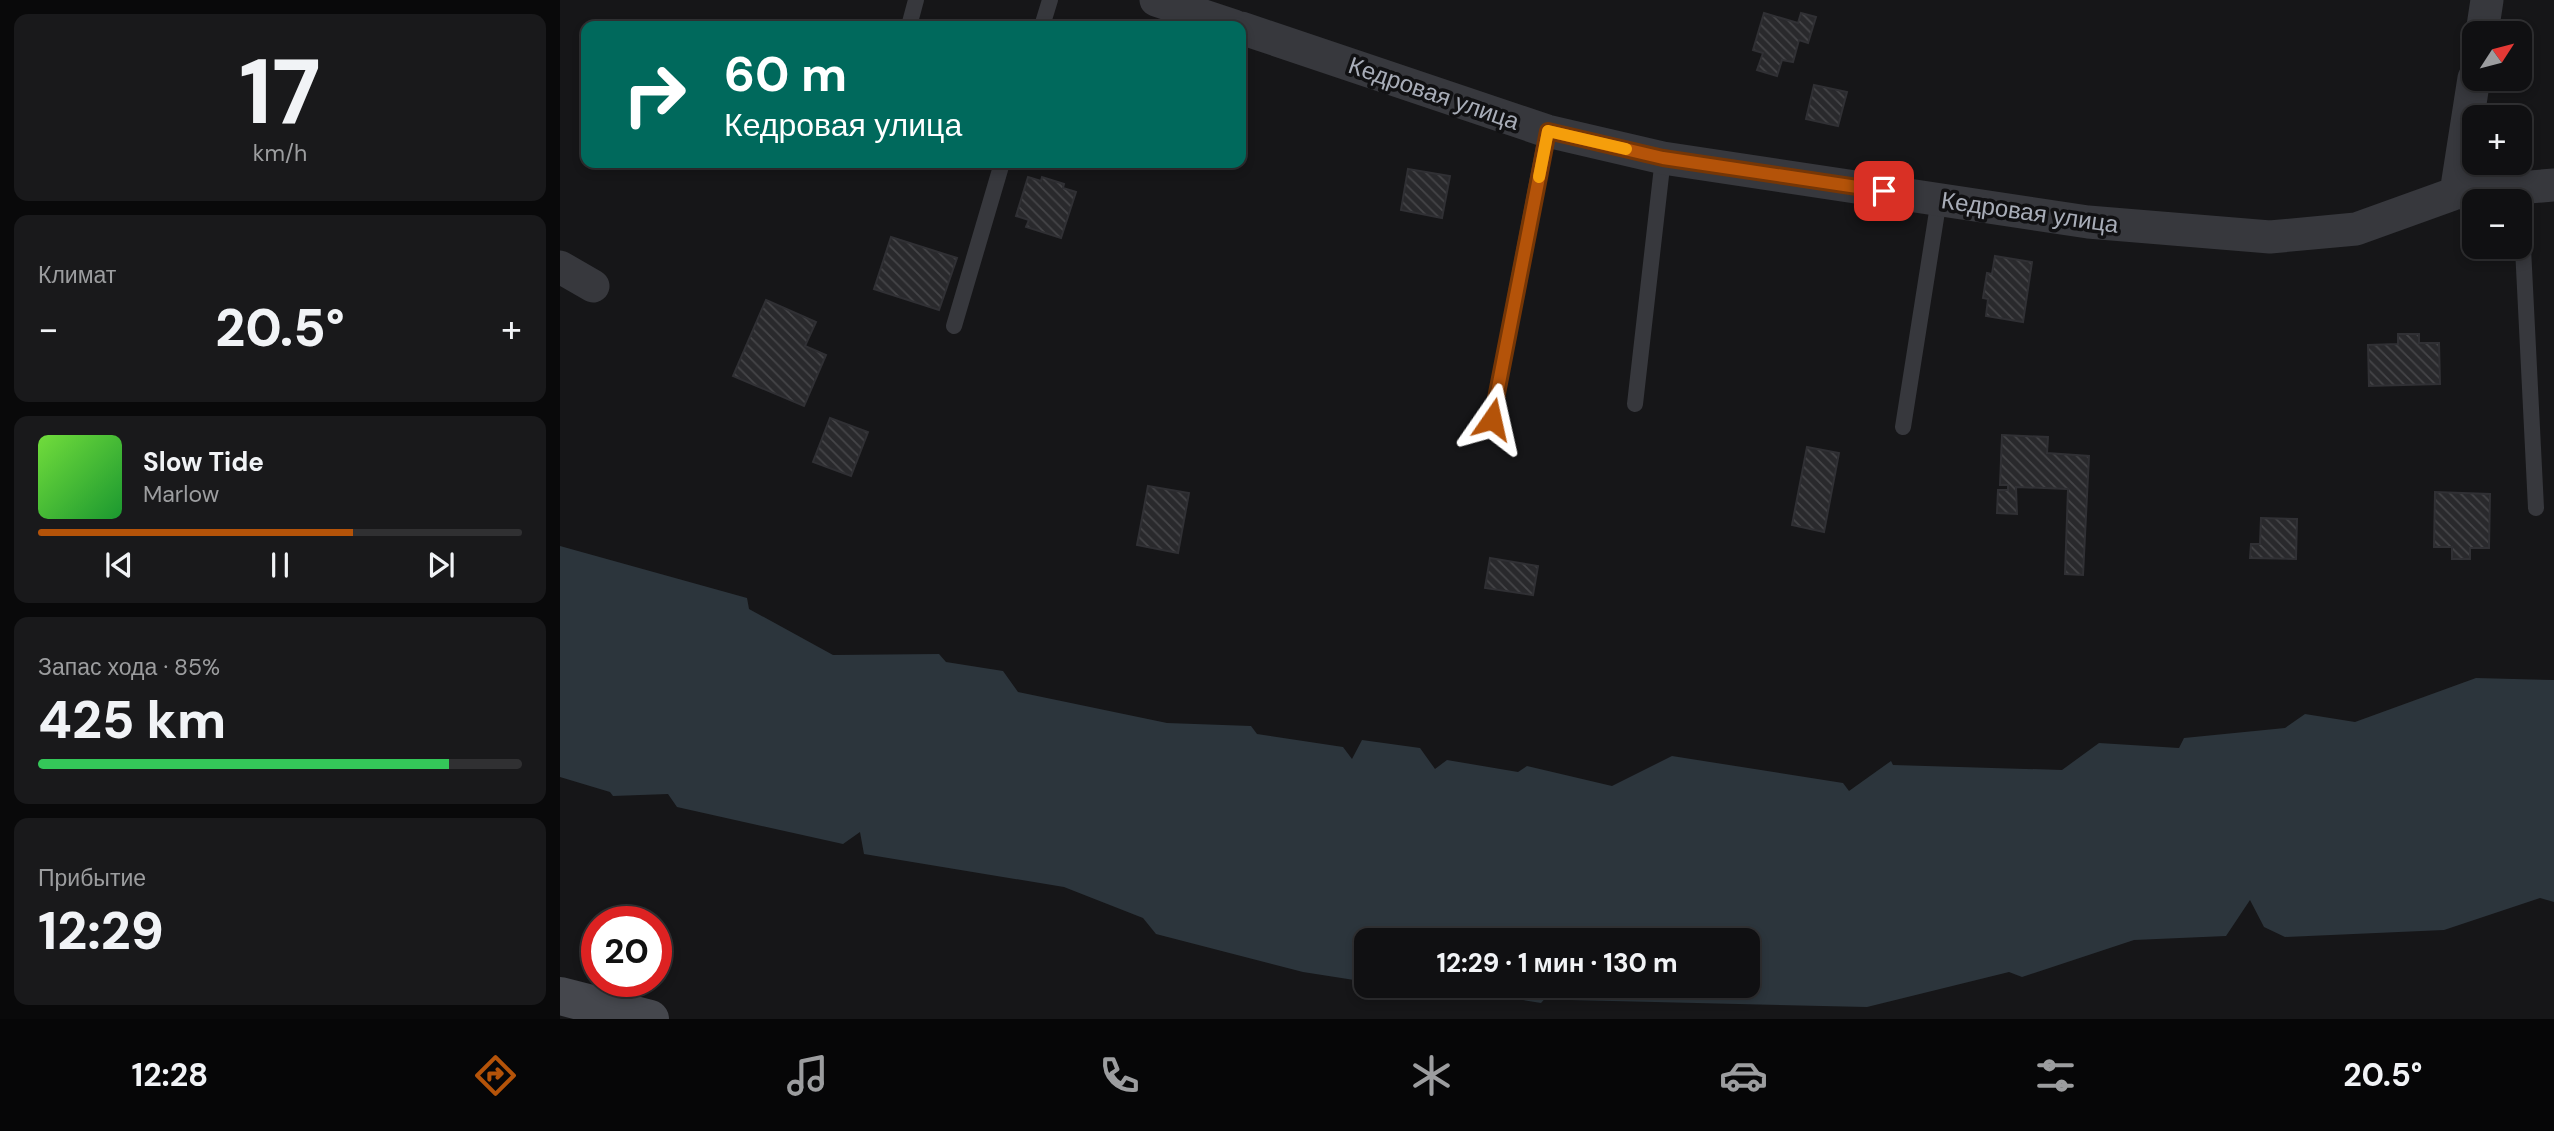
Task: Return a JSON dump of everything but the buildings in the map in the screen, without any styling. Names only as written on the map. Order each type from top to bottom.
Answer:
[{"type":"main road","points":[[560,996],[650,1019]]},
{"type":"street","points":[[1156,0],[1219,21]]},
{"type":"street","points":[[2484,21],[2487,0]]},
{"type":"street","name":"Кедровая улица","points":[[1246,31],[1548,131],[1663,158],[2088,222],[2270,237],[2356,229],[2456,193],[2554,185]]},
{"type":"street","points":[[2456,193],[2472,91]]},
{"type":"street","points":[[560,267],[593,286]]},
{"type":"lane","points":[[910,21],[916,0]]},
{"type":"lane","points":[[1044,21],[1050,0]]},
{"type":"lane","points":[[1492,419],[1548,131]]},
{"type":"lane","points":[[1635,404],[1663,158]]},
{"type":"lane","points":[[954,326],[1001,168]]},
{"type":"lane","points":[[2520,188],[2536,508]]},
{"type":"lane","points":[[1903,427],[1939,199]]},
{"type":"shaded area","points":[[560,546],[747,598],[749,609],[833,655],[939,654],[946,662],[1003,671],[1018,692],[1167,723],[1251,726],[1257,734],[1343,747],[1352,759],[1362,740],[1420,748],[1435,769],[1447,760],[1518,772],[1527,766],[1612,786],[1672,756],[1843,783],[1849,791],[1891,761],[1893,765],[2062,770],[2099,743],[2179,748],[2184,738],[2285,728],[2305,714],[2355,722],[2476,678],[2554,680],[2554,902],[2540,898],[2444,930],[2285,937],[2264,927],[2250,900],[2226,936],[2134,940],[2022,977],[2009,972],[1867,1007],[1570,1000],[1569,998],[1760,998],[1760,928],[1354,928],[1354,980],[1303,972],[1156,934],[1143,918],[1064,887],[864,854],[860,832],[843,844],[677,807],[668,794],[613,796],[610,792],[560,777]]},
{"type":"shaded area","points":[[1511,998],[1545,998],[1541,1003]]},
{"type":"slow traffic","points":[[1539,177],[1548,131],[1626,149]]},
{"type":"route","points":[[1492,419],[1548,131],[1663,158],[1884,191]]}]
